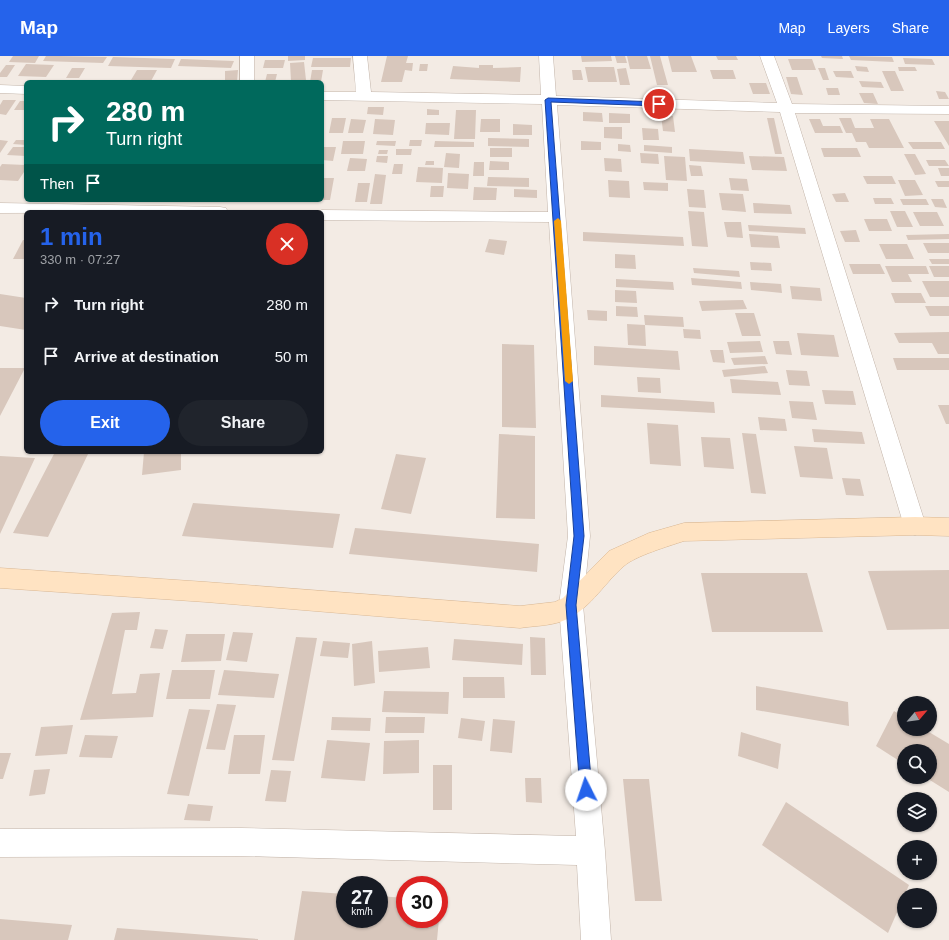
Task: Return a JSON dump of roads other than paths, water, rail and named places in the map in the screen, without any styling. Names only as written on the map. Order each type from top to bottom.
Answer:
[{"type":"street","points":[[247,56],[247,80]]},
{"type":"street","points":[[360,56],[364,96]]},
{"type":"street","points":[[546,56],[579,536],[571,605],[591,851],[596,940]]},
{"type":"street","points":[[767,56],[786,108],[915,526]]},
{"type":"street","points":[[0,90],[24,90]]},
{"type":"street","points":[[324,96],[548,100],[786,108],[949,110]]},
{"type":"street","points":[[0,208],[110,210]]},
{"type":"street","points":[[324,215],[558,217]]},
{"type":"street","points":[[0,578],[206,592],[520,617],[558,612],[571,605],[617,558],[657,540],[684,532],[915,526],[949,527]]},
{"type":"street","points":[[0,843],[241,842],[591,851]]}]
